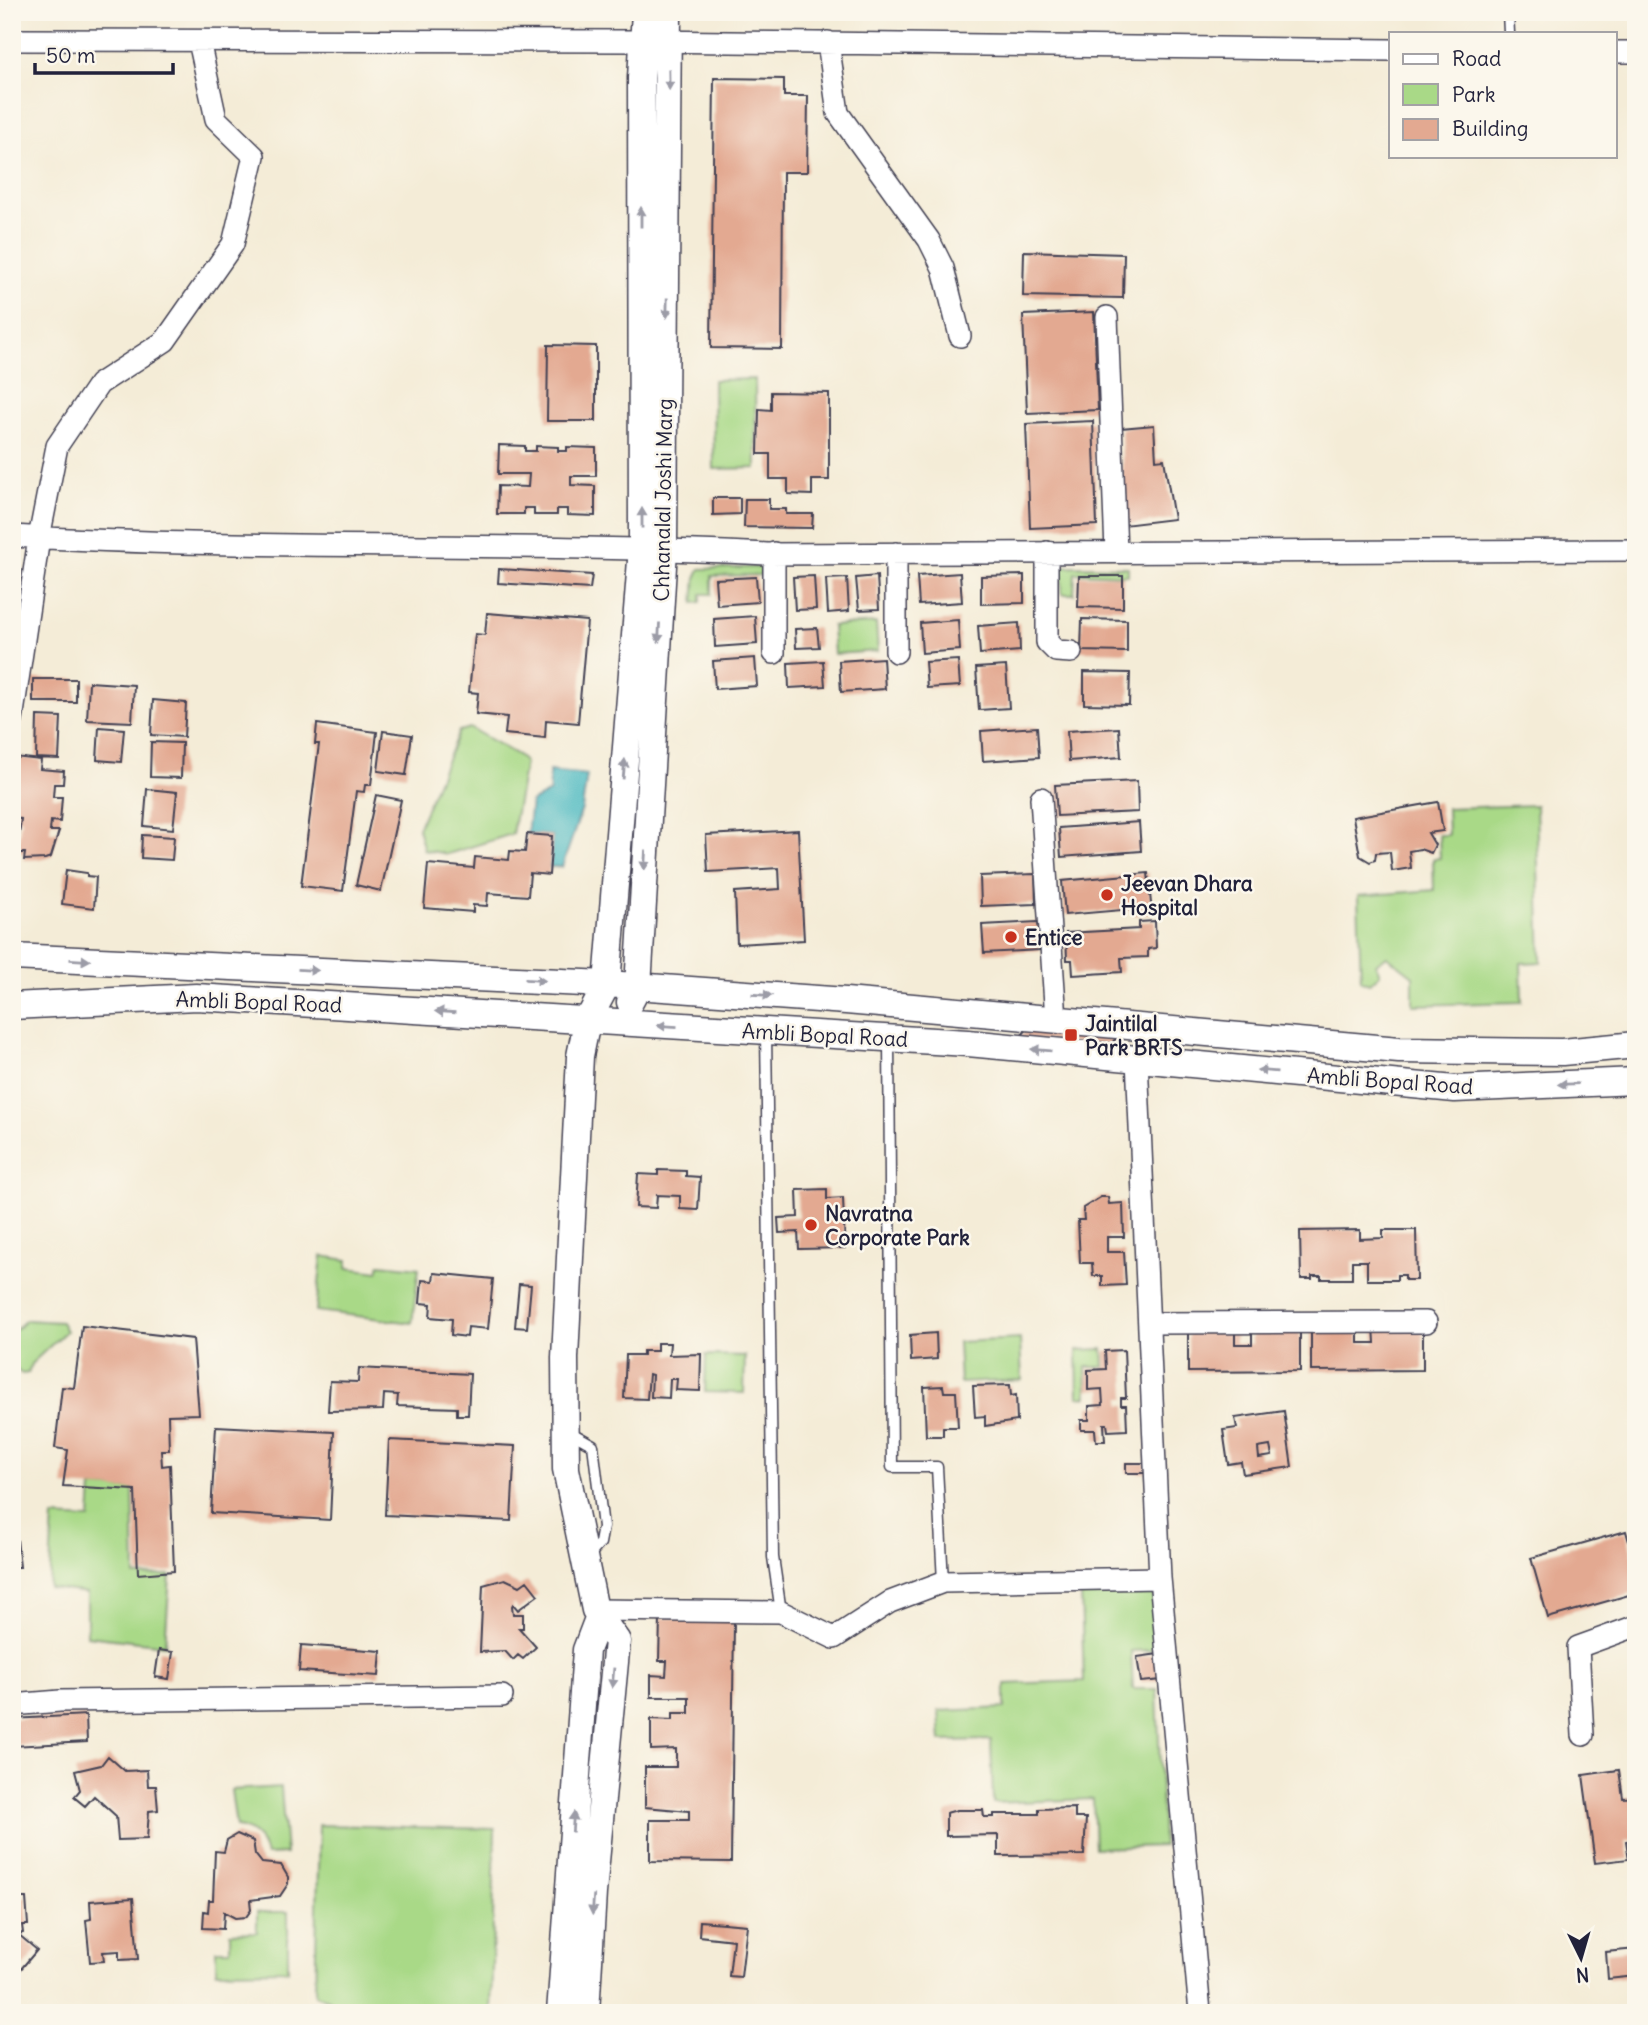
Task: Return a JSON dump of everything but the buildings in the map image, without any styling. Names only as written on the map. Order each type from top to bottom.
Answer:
[{"type":"street","name":"Chhanalal Joshi Marg","points":[[638,987],[653,549],[656,41],[645,12]]},
{"type":"street","name":"Chhanalal Joshi Marg","points":[[656,41],[668,12]]},
{"type":"street","points":[[12,40],[828,42],[1389,50]]},
{"type":"street","points":[[12,720],[39,538],[57,446],[99,384],[165,341],[233,244],[254,156],[216,119],[199,41]]},
{"type":"street","points":[[828,42],[838,113],[929,240],[943,268],[960,336]]},
{"type":"street","points":[[1616,52],[1636,52]]},
{"type":"street","points":[[1107,317],[1116,552]]},
{"type":"street","points":[[12,536],[774,553],[1636,550]]},
{"type":"street","name":"Chhanalal Joshi Marg","points":[[607,984],[653,549]]},
{"type":"street","points":[[1047,552],[1047,642],[1056,651],[1072,652]]},
{"type":"street","points":[[774,553],[774,653]]},
{"type":"street","points":[[896,553],[896,652]]},
{"type":"street","points":[[1041,798],[1056,1019]]},
{"type":"street","name":"Ambli Bopal Road","points":[[12,957],[607,984],[1056,1019],[1399,1050],[1562,1052],[1636,1045]]},
{"type":"street","points":[[586,2013],[617,1641],[597,1613],[583,1562],[566,1469],[565,1359],[580,1056],[587,1022],[607,984]]},
{"type":"street","points":[[580,1056],[618,1024],[638,987]]},
{"type":"street","name":"Ambli Bopal Road","points":[[12,1006],[196,997],[889,1038],[1455,1089],[1636,1081]]},
{"type":"street","points":[[1137,1059],[1160,1578],[1200,2012]]},
{"type":"street","points":[[1150,1323],[1426,1322]]},
{"type":"street","points":[[597,1613],[781,1612],[834,1638],[890,1602],[943,1581],[1160,1578]]},
{"type":"street","points":[[560,2013],[586,1650],[597,1613]]},
{"type":"street","points":[[1583,1735],[1578,1647],[1636,1626]]},
{"type":"street","points":[[12,1705],[60,1701],[502,1696]]},
{"type":"lane","points":[[1508,12],[1509,32]]},
{"type":"lane","points":[[766,1032],[774,1557],[781,1612]]},
{"type":"lane","points":[[889,1038],[892,1467],[937,1467],[943,1581]]},
{"type":"green space","points":[[755,379],[756,468],[714,469],[713,380]]},
{"type":"green space","points":[[1062,566],[1128,567],[1128,575],[1075,573],[1074,594],[1062,594]]},
{"type":"green space","points":[[761,567],[761,575],[712,576],[712,594],[701,594],[701,602],[694,603],[696,578],[700,569]]},
{"type":"green space","points":[[876,623],[878,651],[834,654],[832,626]]},
{"type":"green space","points":[[470,728],[519,756],[525,763],[512,834],[448,854],[424,850],[418,828],[459,731]]},
{"type":"green space","points":[[1536,805],[1541,962],[1521,963],[1522,1002],[1413,1005],[1413,976],[1387,956],[1376,964],[1380,974],[1370,983],[1361,981],[1358,896],[1434,890],[1433,859],[1440,858],[1439,835],[1448,835],[1447,808]]},
{"type":"green space","points":[[322,1256],[348,1260],[347,1268],[378,1272],[380,1264],[419,1268],[412,1323],[316,1311]]},
{"type":"green space","points":[[26,1320],[61,1322],[66,1331],[31,1364],[28,1373],[22,1374],[14,1368],[13,1332]]},
{"type":"green space","points":[[1020,1339],[1022,1380],[960,1383],[958,1342]]},
{"type":"green space","points":[[1103,1349],[1104,1367],[1086,1367],[1087,1397],[1078,1397],[1077,1350]]},
{"type":"green space","points":[[706,1355],[745,1356],[744,1393],[705,1392]]},
{"type":"green space","points":[[92,1487],[133,1489],[135,1576],[170,1575],[165,1645],[87,1636],[87,1593],[49,1588],[53,1517],[90,1519]]},
{"type":"green space","points":[[1153,1591],[1155,1650],[1131,1651],[1133,1689],[1157,1689],[1163,1846],[1095,1848],[1093,1799],[993,1803],[991,1740],[941,1741],[939,1711],[1005,1708],[1005,1684],[1084,1681],[1081,1594]]},
{"type":"green space","points":[[281,1787],[286,1854],[266,1855],[256,1836],[236,1827],[231,1790]]},
{"type":"green space","points":[[319,1825],[495,1829],[491,2013],[343,2013],[329,1999],[315,1995]]},
{"type":"green space","points":[[257,1912],[288,1912],[288,1970],[216,1971],[216,1950],[230,1950],[230,1933],[257,1932]]},
{"type":"water","points":[[549,771],[587,775],[582,809],[562,867],[549,867],[552,836],[527,834],[531,802],[550,792]]},
{"type":"place","name":"Jeevan Dhara Hospital","points":[[1107,895]]},
{"type":"place","name":"Entice","points":[[1011,937]]},
{"type":"place","name":"Jaintilal Park BRTS","points":[[1071,1035]]},
{"type":"place","name":"Navratna Corporate Park","points":[[811,1225]]}]
